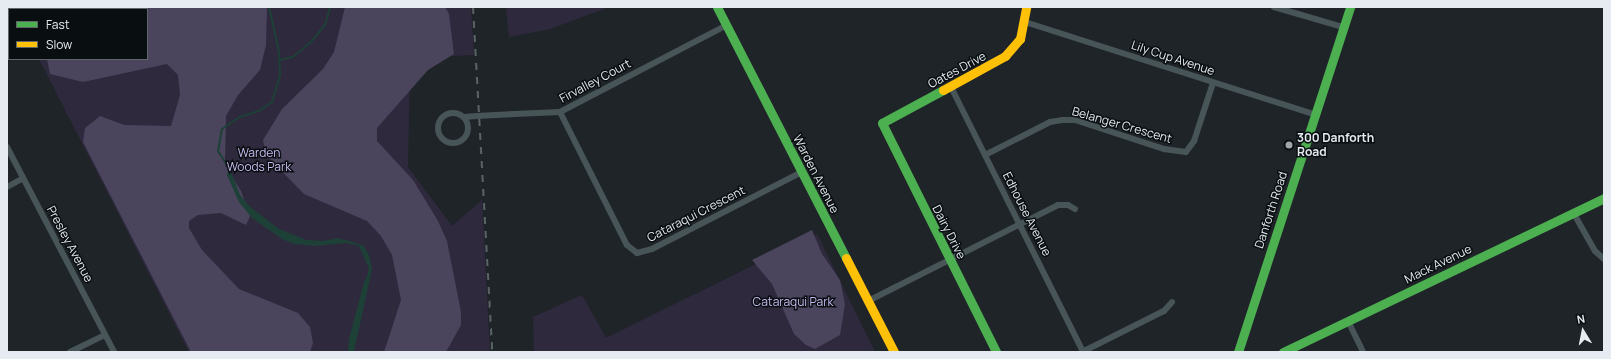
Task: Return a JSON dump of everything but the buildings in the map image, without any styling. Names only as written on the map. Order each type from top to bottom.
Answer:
[{"type":"street","name":"Warden Avenue","points":[[717,7],[894,352]]},
{"type":"street","name":"Oates Drive","points":[[882,123],[998,62],[1009,53],[1020,39],[1025,22],[1026,7]]},
{"type":"street","points":[[1274,7],[1343,26]]},
{"type":"street","name":"Danforth Road","points":[[1238,352],[1314,114],[1350,7]]},
{"type":"street","name":"Lily Cup Avenue","points":[[1025,22],[1314,114]]},
{"type":"street","name":"Firvalley Court","points":[[464,117],[468,125],[464,139],[453,143],[442,138],[438,127],[441,119],[452,113],[464,117],[560,112],[727,25]]},
{"type":"street","name":"Belanger Crescent","points":[[985,155],[1050,122],[1062,120],[1075,120],[1164,149],[1186,152],[1194,142],[1213,83]]},
{"type":"street","name":"Edhouse Avenue","points":[[951,87],[1083,352]]},
{"type":"street","name":"Cataraqui Crescent","points":[[560,112],[627,245],[637,253],[652,249],[802,172]]},
{"type":"street","name":"Dairy Drive","points":[[882,123],[996,352]]},
{"type":"street","name":"Presley Avenue","points":[[7,147],[114,352]]},
{"type":"street","points":[[7,187],[23,178]]},
{"type":"street","name":"Mack Avenue","points":[[1283,352],[1604,198]]},
{"type":"street","points":[[868,300],[1058,205],[1068,205],[1075,209]]},
{"type":"street","points":[[1573,212],[1595,250],[1604,259]]},
{"type":"street","points":[[1083,352],[1164,311],[1172,302]]},
{"type":"street","points":[[1348,321],[1363,352]]},
{"type":"street","points":[[70,352],[105,335]]},
{"type":"green space","name":"Warden Woods Park","points":[[47,7],[471,7],[474,55],[410,58],[408,167],[452,226],[482,200],[490,352],[189,352],[40,60],[148,60],[148,8]]},
{"type":"green space","points":[[267,7],[266,45],[260,70],[238,95],[226,116],[225,165],[241,191],[250,216],[246,225],[221,213],[198,215],[189,221],[189,228],[202,250],[239,289],[298,313],[310,327],[313,343],[310,352],[191,352],[83,142],[85,128],[100,116],[124,125],[171,126],[180,95],[178,75],[167,64],[83,82],[50,74],[47,60],[148,60],[148,8],[61,8]]},
{"type":"green space","points":[[345,7],[445,7],[449,14],[454,54],[428,70],[377,128],[377,141],[413,180],[438,221],[447,241],[461,312],[461,325],[446,352],[384,352],[401,300],[392,255],[381,236],[367,221],[304,194],[266,155],[263,140],[282,109],[323,69],[334,52]]},
{"type":"green space","points":[[506,7],[609,7],[550,29],[509,37]]},
{"type":"green space","points":[[812,230],[822,254],[840,280],[845,304],[840,335],[815,349],[806,345],[794,334],[772,284],[752,260]]},
{"type":"green space","name":"Cataraqui Park","points":[[817,234],[875,352],[534,352],[533,317],[582,295],[606,338]]},
{"type":"shaded area","points":[[229,167],[240,195],[248,205],[279,229],[314,243],[338,238],[363,245],[369,255],[372,269],[354,352],[348,352],[349,339],[364,282],[370,271],[359,246],[346,243],[315,246],[294,244],[282,239],[252,218],[239,202],[227,175]]},
{"type":"waterway","points":[[229,168],[218,151],[222,129],[240,117],[259,111],[272,102],[280,76],[279,52],[269,7]]},
{"type":"waterway","points":[[280,60],[293,57],[311,42],[325,25],[330,7]]},
{"type":"waterway","points":[[309,241],[323,242]]},
{"type":"waterway","points":[[368,278],[370,267]]},
{"type":"railway","points":[[473,7],[492,352]]},
{"type":"traffic: fast","points":[[717,7],[846,258]]},
{"type":"traffic: fast","points":[[1238,352],[1350,7]]},
{"type":"traffic: fast","points":[[943,90],[882,123],[996,352]]},
{"type":"traffic: fast","points":[[1283,352],[1604,198]]},
{"type":"traffic: slow","points":[[943,90],[1005,56],[1020,39],[1026,7]]},
{"type":"traffic: slow","points":[[846,258],[894,352]]},
{"type":"place","name":"300 Danforth Road","points":[[1289,145]]}]
